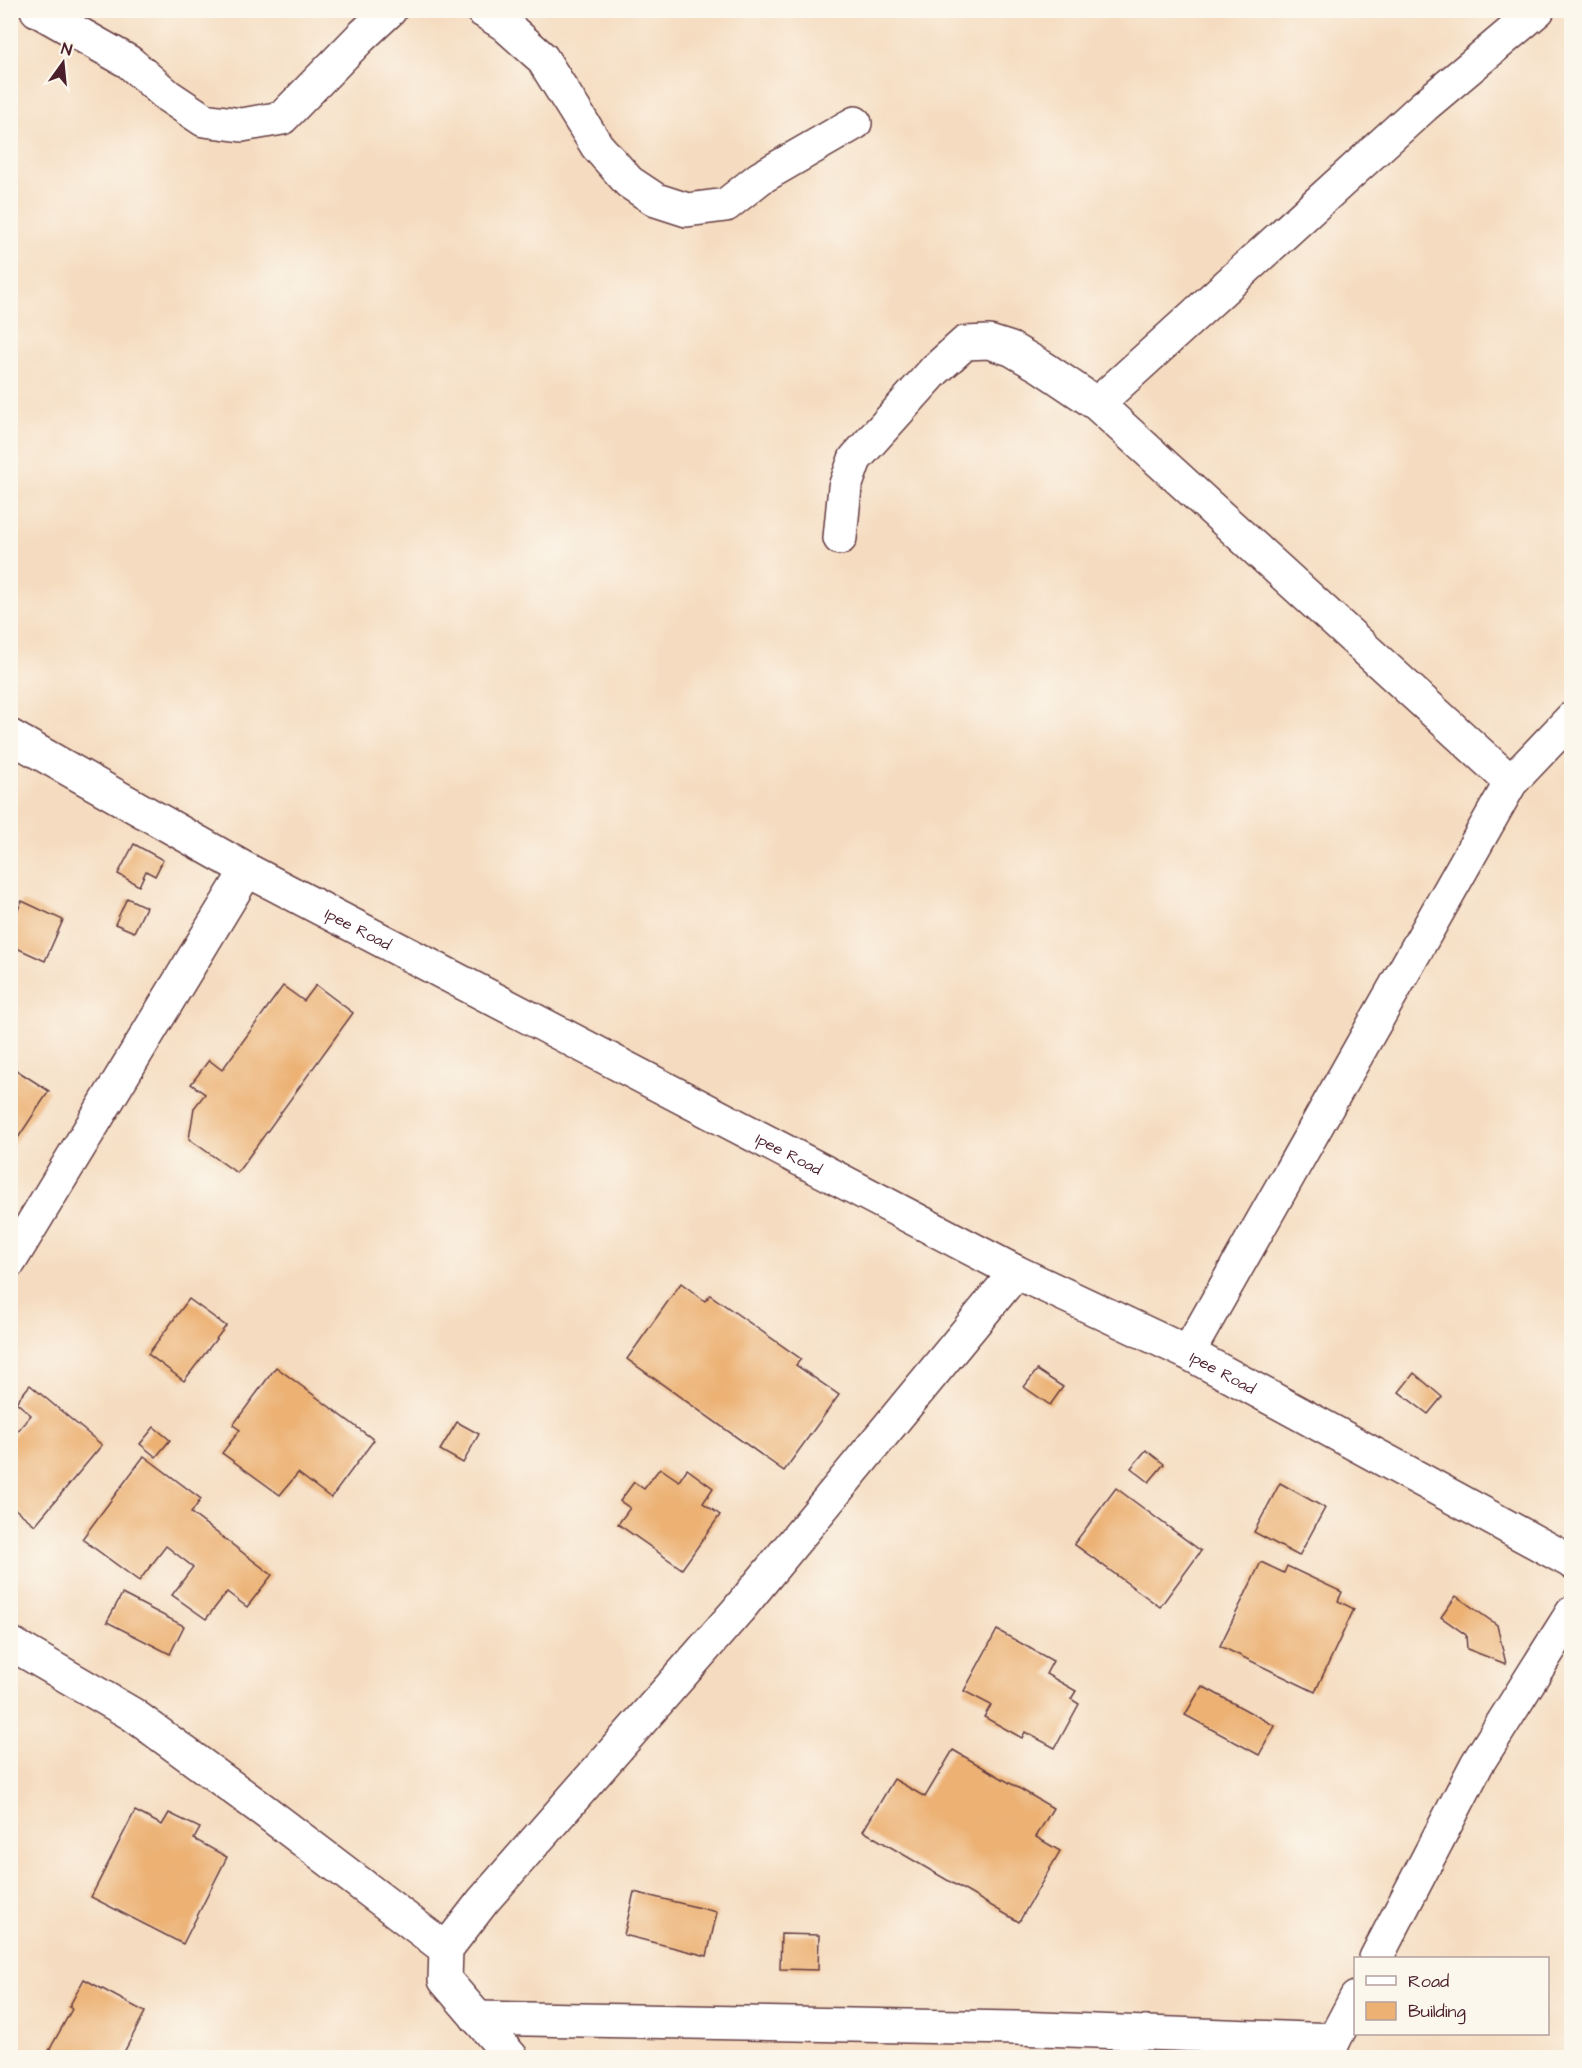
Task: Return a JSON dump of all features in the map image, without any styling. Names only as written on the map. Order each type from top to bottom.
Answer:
[{"type":"street","points":[[37,10],[129,62],[168,96],[204,120],[242,124],[282,118],[390,10]]},
{"type":"street","points":[[482,10],[504,24],[542,58],[597,146],[629,182],[656,200],[687,210],[726,205],[760,178],[855,123]]},
{"type":"street","points":[[1097,404],[1424,106],[1538,10]]},
{"type":"street","points":[[840,538],[845,487],[855,459],[935,370],[965,343],[988,342],[1011,349],[1097,404],[1511,782]]},
{"type":"street","points":[[1188,1353],[1511,782],[1572,718]]},
{"type":"street","name":"Ipee Road","points":[[10,736],[246,870],[1016,1272],[1188,1353],[1572,1562]]},
{"type":"street","points":[[10,1261],[246,870]]},
{"type":"street","points":[[512,2058],[445,1980],[446,1948],[483,1901],[738,1610],[1016,1272]]},
{"type":"street","points":[[1377,1957],[1477,1764],[1572,1613]]},
{"type":"street","points":[[10,1642],[132,1714],[267,1812],[446,1948]]},
{"type":"street","points":[[477,2018],[1016,2028],[1330,2049],[1354,2002]]},
{"type":"building","points":[[134,844],[163,860],[155,876],[146,871],[139,886],[118,874]]},
{"type":"building","points":[[127,898],[146,907],[134,932],[115,924]]},
{"type":"building","points":[[22,901],[63,920],[45,961],[10,945],[10,911],[16,914]]},
{"type":"building","points":[[316,985],[353,1013],[237,1173],[189,1139],[194,1108],[205,1094],[191,1084],[209,1060],[222,1070],[283,986],[304,1001]]},
{"type":"building","points":[[10,1066],[49,1091],[10,1150]]},
{"type":"building","points":[[681,1283],[705,1301],[710,1295],[801,1359],[796,1365],[839,1395],[784,1471],[627,1359]]},
{"type":"building","points":[[189,1299],[226,1326],[184,1381],[148,1354]]},
{"type":"building","points":[[276,1367],[374,1440],[331,1498],[298,1473],[280,1495],[222,1453],[240,1430],[233,1425]]},
{"type":"building","points":[[1037,1370],[1063,1387],[1050,1405],[1024,1387]]},
{"type":"building","points":[[1414,1373],[1442,1397],[1428,1414],[1399,1392]]},
{"type":"building","points":[[30,1385],[102,1445],[35,1525],[10,1505],[10,1440],[31,1415],[16,1402]]},
{"type":"building","points":[[457,1422],[479,1434],[463,1463],[440,1450]]},
{"type":"building","points":[[154,1427],[170,1440],[156,1457],[140,1444]]},
{"type":"building","points":[[1146,1450],[1164,1464],[1149,1482],[1131,1468]]},
{"type":"building","points":[[144,1456],[201,1499],[191,1513],[272,1575],[247,1607],[227,1592],[206,1619],[172,1595],[193,1567],[166,1546],[139,1581],[82,1539]]},
{"type":"building","points":[[660,1468],[679,1481],[687,1469],[713,1488],[703,1503],[720,1515],[682,1569],[618,1524],[630,1508],[620,1501],[634,1482],[644,1489]]},
{"type":"building","points":[[1280,1483],[1325,1508],[1299,1556],[1254,1532]]},
{"type":"building","points":[[1116,1488],[1201,1551],[1160,1607],[1074,1544]]},
{"type":"building","points":[[1261,1562],[1284,1573],[1287,1566],[1342,1592],[1338,1601],[1354,1609],[1315,1692],[1220,1646]]},
{"type":"building","points":[[122,1594],[184,1626],[170,1654],[107,1622]]},
{"type":"building","points":[[1456,1596],[1497,1625],[1506,1664],[1467,1649],[1466,1635],[1441,1617]]},
{"type":"building","points":[[997,1630],[1053,1661],[1046,1674],[1076,1691],[1071,1699],[1079,1704],[1055,1748],[1025,1732],[1022,1738],[984,1717],[991,1705],[964,1691]]},
{"type":"building","points":[[1202,1686],[1275,1726],[1259,1755],[1185,1715]]},
{"type":"building","points":[[953,1750],[1053,1808],[1036,1837],[1060,1851],[1019,1922],[863,1831],[894,1779],[925,1797]]},
{"type":"building","points":[[135,1811],[162,1825],[169,1813],[200,1828],[194,1839],[227,1857],[183,1944],[91,1897]]},
{"type":"building","points":[[634,1892],[717,1912],[707,1956],[624,1935]]},
{"type":"building","points":[[781,1934],[819,1935],[818,1970],[780,1969]]},
{"type":"building","points":[[84,1979],[145,2012],[121,2058],[45,2058],[72,2009],[69,2007]]}]
